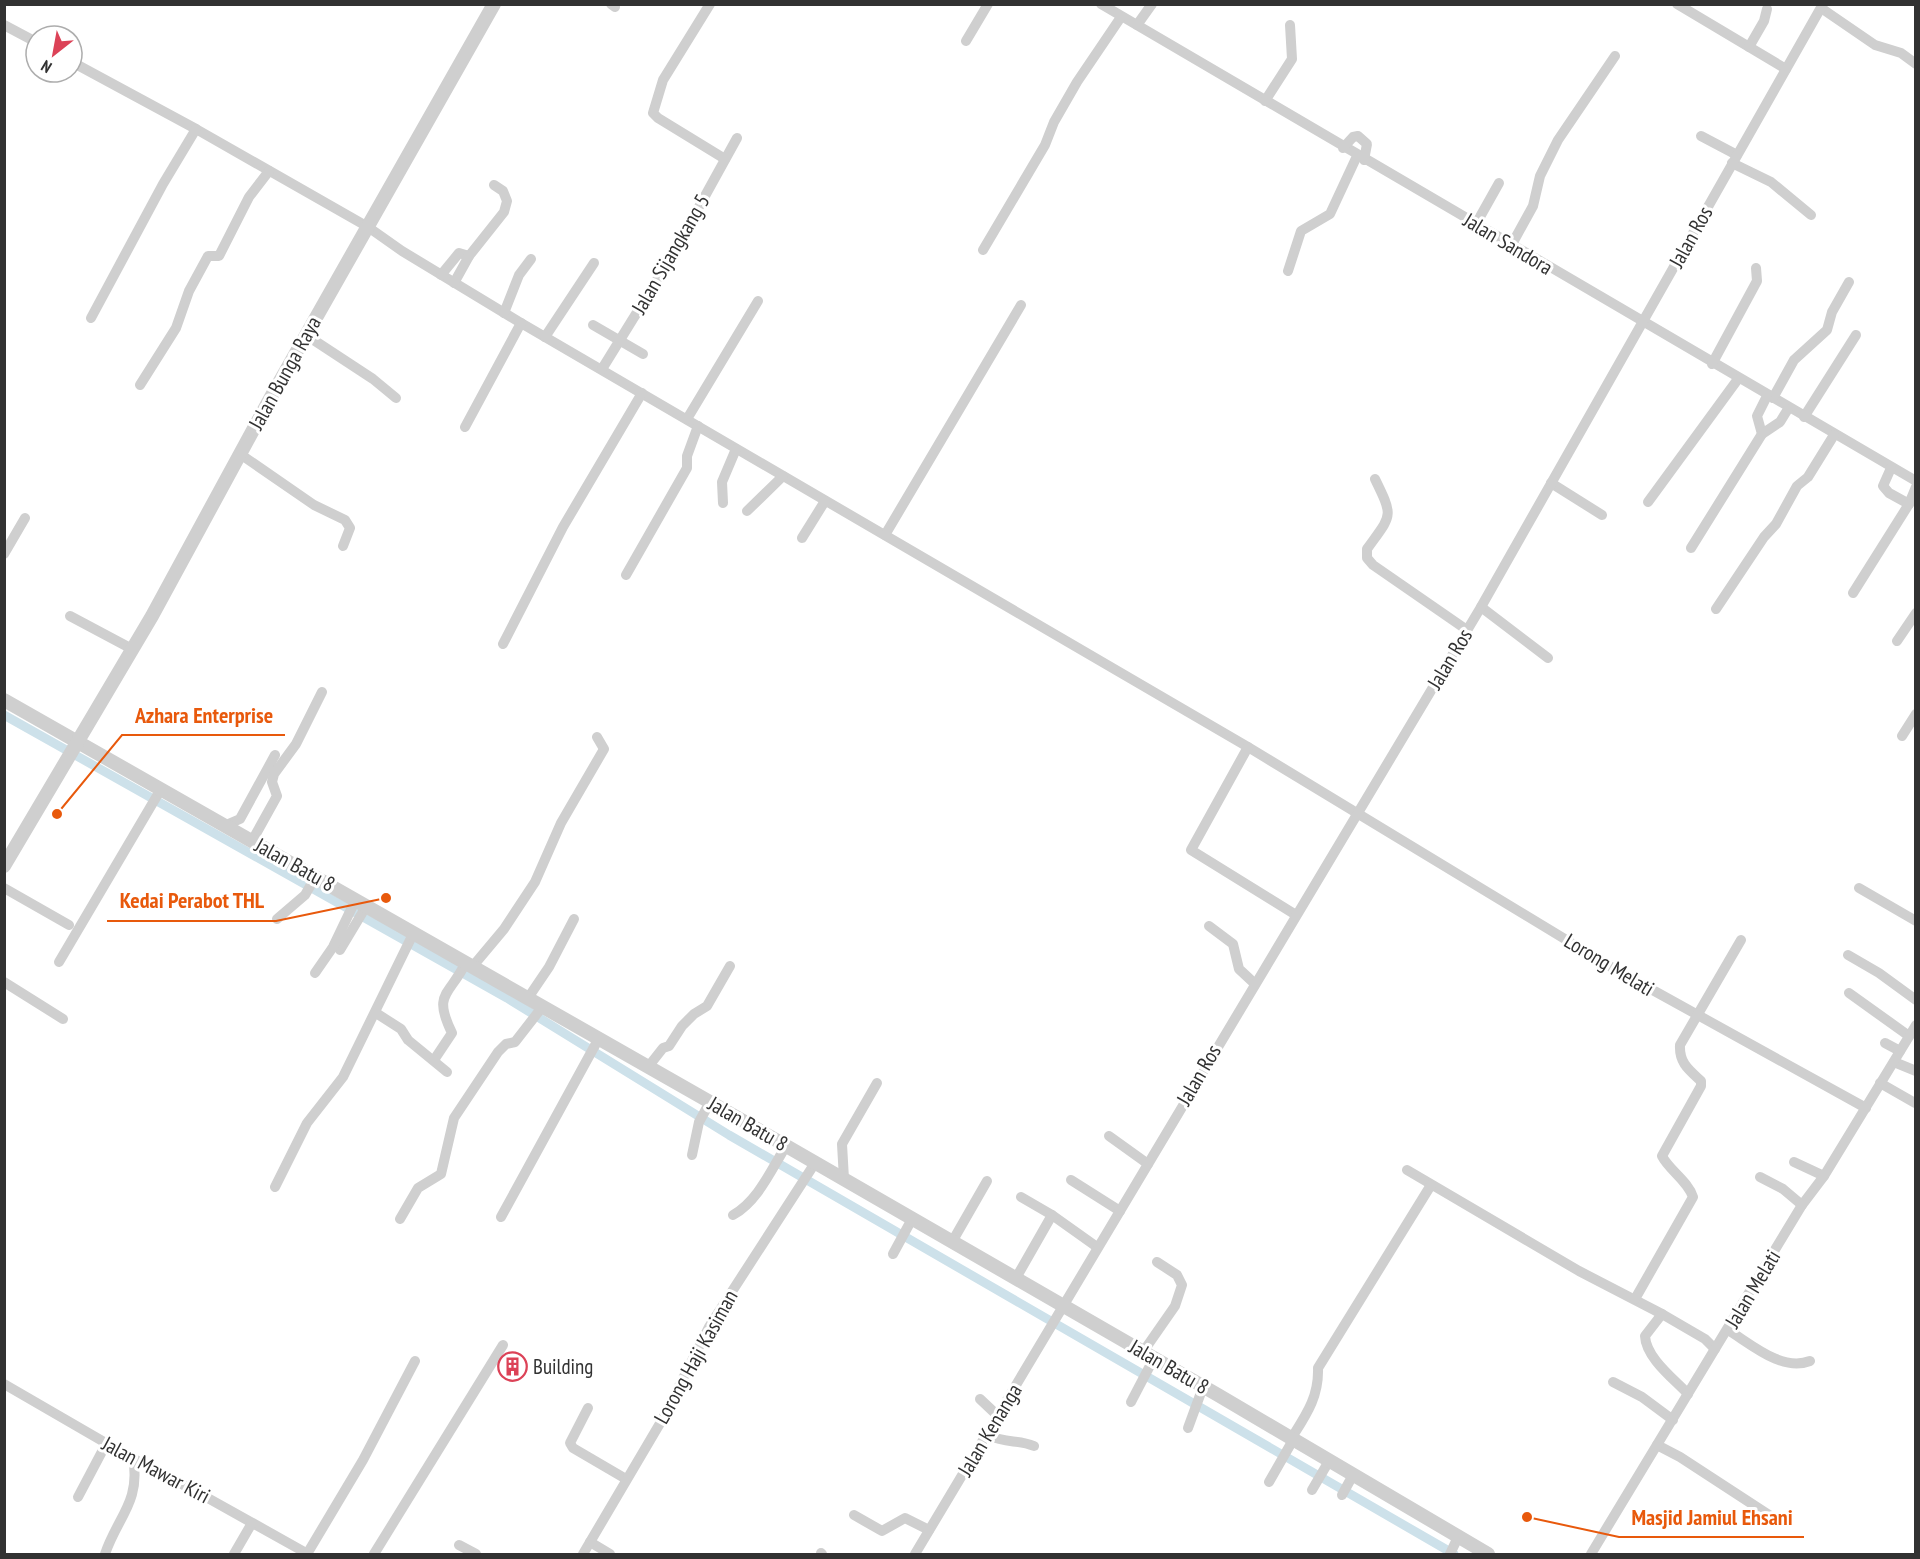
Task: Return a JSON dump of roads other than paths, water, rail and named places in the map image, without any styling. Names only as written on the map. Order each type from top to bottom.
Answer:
[{"type":"street","name":"Jalan Bunga Raya","points":[[4,866],[132,649],[306,335],[494,4]]},
{"type":"street","points":[[710,4],[663,80],[653,112],[658,118],[724,159]]},
{"type":"street","points":[[966,41],[988,4]]},
{"type":"street","name":"Jalan Sandora","points":[[1101,4],[1788,409],[1916,481]]},
{"type":"street","points":[[1137,25],[1152,4]]},
{"type":"street","points":[[1677,4],[1786,69]]},
{"type":"street","points":[[1822,6],[1875,45],[1901,53],[1916,64]]},
{"type":"street","name":"Jalan Ros","points":[[1062,1310],[1097,1246],[1467,630],[1822,6]]},
{"type":"street","points":[[1749,47],[1764,21],[1767,9]]},
{"type":"street","points":[[983,250],[1045,145],[1054,122],[1077,82],[1121,17]]},
{"type":"street","points":[[4,25],[24,36]]},
{"type":"street","points":[[1265,101],[1292,59],[1290,26]]},
{"type":"street","points":[[1511,246],[1533,206],[1540,176],[1558,140],[1616,56]]},
{"type":"street","name":"Lorong Melati","points":[[84,68],[368,227],[504,313],[1248,747],[1611,968],[1866,1108]]},
{"type":"street","points":[[91,318],[162,184],[196,129]]},
{"type":"street","points":[[1701,136],[1771,182],[1811,215]]},
{"type":"street","points":[[1288,271],[1301,231],[1330,214],[1367,144],[1364,140],[1353,137],[1343,147]]},
{"type":"street","name":"Jalan Sijangkang 5","points":[[602,369],[673,254],[737,138]]},
{"type":"street","points":[[140,385],[176,328],[189,291],[208,256],[219,256],[249,197],[268,171]]},
{"type":"street","points":[[1476,224],[1498,183]]},
{"type":"street","points":[[454,283],[469,256],[506,206],[503,191],[494,185]]},
{"type":"street","points":[[441,275],[455,255],[459,253],[469,256]]},
{"type":"street","points":[[504,313],[519,275],[531,259]]},
{"type":"street","points":[[545,337],[594,263]]},
{"type":"street","points":[[1712,364],[1757,280],[1756,268]]},
{"type":"street","points":[[1762,434],[1757,416],[1794,360],[1827,330],[1832,312],[1850,282]]},
{"type":"street","points":[[687,419],[758,301]]},
{"type":"street","points":[[885,535],[1021,305]]},
{"type":"street","points":[[465,427],[521,323]]},
{"type":"street","points":[[593,325],[643,354]]},
{"type":"street","points":[[306,335],[373,379],[396,398]]},
{"type":"street","points":[[1804,417],[1856,335]]},
{"type":"street","points":[[1648,502],[1738,379]]},
{"type":"street","points":[[503,644],[563,527],[642,393]]},
{"type":"street","points":[[1691,548],[1762,434],[1780,422],[1788,409]]},
{"type":"street","points":[[626,575],[687,468],[687,456],[698,426]]},
{"type":"street","points":[[1716,609],[1764,537],[1776,524],[1797,486],[1809,477],[1834,435]]},
{"type":"street","points":[[723,502],[722,482],[736,449]]},
{"type":"street","points":[[240,454],[314,505],[345,520],[350,528],[343,546]]},
{"type":"street","points":[[1891,468],[1884,481],[1884,489],[1909,504]]},
{"type":"street","points":[[747,511],[783,476]]},
{"type":"street","points":[[1375,479],[1389,509],[1389,518],[1366,549],[1367,558],[1373,565],[1467,630]]},
{"type":"street","points":[[1551,483],[1602,514]]},
{"type":"street","points":[[1853,593],[1909,504],[1916,487]]},
{"type":"street","points":[[802,538],[825,501]]},
{"type":"street","points":[[4,554],[25,518]]},
{"type":"street","points":[[1480,607],[1548,658]]},
{"type":"street","points":[[1898,641],[1916,613]]},
{"type":"street","points":[[70,616],[132,649]]},
{"type":"street","points":[[252,841],[278,796],[272,782],[274,774],[296,744],[322,692]]},
{"type":"street","name":"Jalan Batu 8","points":[[4,700],[76,744],[226,825],[311,884],[413,935],[528,998],[596,1042],[648,1067],[704,1112],[812,1167],[844,1179],[910,1224],[952,1242],[1016,1278],[1062,1310],[1326,1465],[1347,1486],[1453,1546],[1488,1554]]},
{"type":"street","points":[[1902,736],[1916,714]]},
{"type":"street","points":[[434,1060],[452,1033],[443,1014],[442,1000],[467,965],[504,929],[535,882],[561,823],[604,749],[597,737]]},
{"type":"street","points":[[1248,747],[1191,850],[1296,915]]},
{"type":"street","points":[[226,825],[240,819],[275,755]]},
{"type":"street","points":[[59,962],[161,789]]},
{"type":"street","points":[[277,919],[311,884]]},
{"type":"street","points":[[4,888],[69,925]]},
{"type":"street","points":[[1859,888],[1916,921]]},
{"type":"street","points":[[315,973],[340,950],[358,909]]},
{"type":"street","points":[[528,998],[549,967],[574,919]]},
{"type":"street","points":[[1209,926],[1233,944],[1239,969],[1254,983]]},
{"type":"street","points":[[275,1187],[307,1123],[343,1077],[413,935]]},
{"type":"street","points":[[1635,1299],[1693,1197],[1688,1187],[1667,1167],[1662,1156],[1667,1141],[1701,1086],[1701,1082],[1686,1068],[1679,1056],[1680,1045],[1741,940]]},
{"type":"street","points":[[1848,955],[1879,973],[1916,1000]]},
{"type":"street","points":[[648,1067],[663,1048],[669,1046],[682,1026],[694,1014],[708,1006],[730,966]]},
{"type":"street","points":[[4,982],[63,1019]]},
{"type":"street","points":[[1849,993],[1909,1036]]},
{"type":"street","points":[[400,1219],[418,1188],[441,1174],[454,1118],[498,1052],[506,1044],[515,1042],[541,1008]]},
{"type":"street","points":[[376,1013],[401,1029],[408,1040],[447,1072]]},
{"type":"street","name":"Jalan Melati","points":[[1591,1554],[1802,1205],[1824,1176],[1916,1025]]},
{"type":"street","points":[[501,1217],[596,1042]]},
{"type":"street","points":[[1885,1043],[1900,1051]]},
{"type":"street","points":[[1894,1062],[1916,1071]]},
{"type":"street","points":[[844,1179],[842,1144],[877,1083]]},
{"type":"street","points":[[1880,1083],[1915,1103]]},
{"type":"street","points":[[692,1155],[704,1112]]},
{"type":"street","points":[[1109,1136],[1148,1164]]},
{"type":"street","points":[[733,1215],[744,1209],[782,1151]]},
{"type":"street","points":[[1794,1162],[1824,1176]]},
{"type":"street","name":"Lorong Haji Kasiman","points":[[583,1554],[662,1420],[709,1327],[812,1167]]},
{"type":"street","points":[[1407,1170],[1579,1271],[1662,1314],[1705,1339],[1715,1349]]},
{"type":"street","points":[[1760,1177],[1783,1189],[1802,1205]]},
{"type":"street","points":[[1071,1180],[1120,1211]]},
{"type":"street","points":[[952,1242],[987,1181]]},
{"type":"street","points":[[1269,1482],[1314,1400],[1318,1386],[1318,1368],[1431,1185]]},
{"type":"street","points":[[1021,1197],[1097,1246]]},
{"type":"street","points":[[1016,1278],[1052,1215]]},
{"type":"street","points":[[893,1254],[910,1224]]},
{"type":"street","points":[[1131,1402],[1175,1306],[1182,1285],[1177,1275],[1157,1262]]},
{"type":"street","name":"Jalan Kenanga","points":[[915,1554],[1062,1310]]},
{"type":"street","points":[[1662,1314],[1645,1336],[1645,1340],[1653,1355],[1688,1394]]},
{"type":"street","points":[[1728,1330],[1781,1361],[1795,1365],[1810,1361]]},
{"type":"street","points":[[374,1554],[503,1345]]},
{"type":"street","points":[[308,1554],[363,1460],[415,1361]]},
{"type":"street","points":[[1613,1382],[1642,1397],[1672,1420]]},
{"type":"street","name":"Jalan Mawar Kiri","points":[[4,1384],[133,1460],[308,1554]]},
{"type":"street","points":[[1188,1428],[1201,1391]]},
{"type":"street","points":[[980,1399],[998,1416]]},
{"type":"street","points":[[588,1408],[570,1443],[573,1448],[626,1479]]},
{"type":"street","points":[[988,1435],[1003,1442],[1023,1442],[1034,1446]]},
{"type":"street","points":[[78,1497],[106,1444]]},
{"type":"street","points":[[1657,1445],[1680,1457],[1772,1517]]},
{"type":"street","points":[[105,1554],[134,1495],[136,1485],[133,1460]]},
{"type":"street","points":[[1312,1490],[1326,1465]]},
{"type":"street","points":[[854,1515],[882,1531],[905,1518],[929,1530]]},
{"type":"street","points":[[234,1554],[252,1523]]},
{"type":"street","points":[[590,1542],[610,1554]]},
{"type":"street","points":[[459,1545],[476,1554]]},
{"type":"waterway","points":[[4,715],[507,998],[729,1135],[1454,1554]]},
{"type":"place","name":"Azhara Enterprise","points":[[57,814]]},
{"type":"place","name":"Kedai Perabot THL","points":[[386,898]]},
{"type":"place","name":"Building","points":[[512,1367]]},
{"type":"place","name":"Masjid Jamiul Ehsani","points":[[1527,1517]]}]
